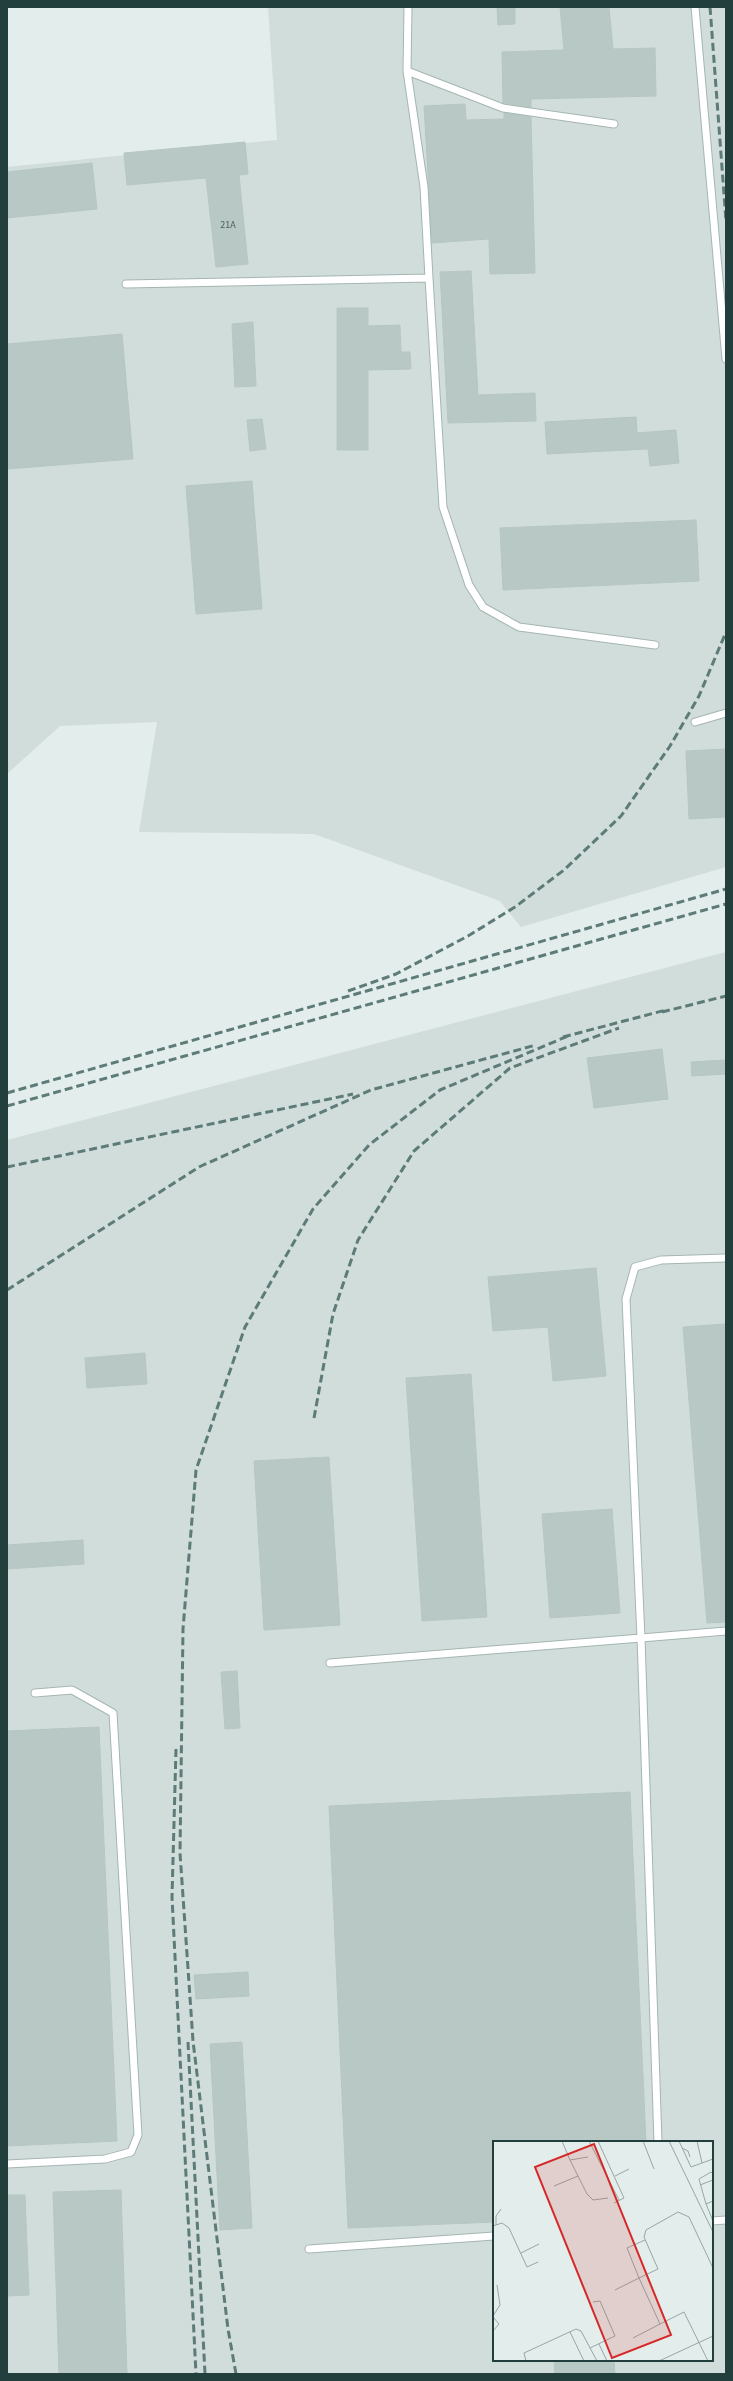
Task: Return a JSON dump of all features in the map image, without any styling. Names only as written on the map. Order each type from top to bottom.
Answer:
[{"type":"lane","points":[[408,7],[407,71],[424,186],[443,507],[469,585],[483,607],[520,627],[655,645]]},
{"type":"lane","points":[[695,7],[726,359]]},
{"type":"lane","points":[[407,71],[503,108],[614,124]]},
{"type":"lane","points":[[126,284],[429,278]]},
{"type":"lane","points":[[694,722],[726,714]]},
{"type":"lane","points":[[658,2141],[641,1638],[626,1299],[635,1267],[661,1260],[726,1258]]},
{"type":"lane","points":[[330,1663],[726,1631]]},
{"type":"lane","points":[[7,2164],[104,2159],[131,2152],[138,2135],[113,1713],[72,1690],[35,1693]]},
{"type":"lane","points":[[713,2221],[726,2220]]},
{"type":"lane","points":[[309,2249],[493,2236]]},
{"type":"shaded area","points":[[268,7],[726,7],[726,867],[521,927],[500,901],[314,834],[139,832],[157,722],[60,726],[7,774],[7,167],[277,140]]},
{"type":"shaded area","points":[[726,952],[726,2374],[7,2374],[7,1140]]},
{"type":"building","points":[[497,7],[515,7],[515,24],[498,25]]},
{"type":"building","points":[[560,7],[609,7],[613,49],[655,48],[656,96],[531,99],[531,107],[503,103],[502,52],[564,50]]},
{"type":"building","points":[[465,104],[466,120],[504,119],[504,113],[531,117],[535,273],[490,274],[489,239],[432,243],[424,106]]},
{"type":"building","points":[[245,142],[248,174],[239,175],[248,264],[216,267],[206,178],[127,185],[124,153]]},
{"type":"building","points":[[92,163],[97,209],[7,218],[7,172]]},
{"type":"building","points":[[471,271],[478,395],[535,393],[536,421],[448,423],[440,272]]},
{"type":"building","points":[[337,308],[368,308],[368,326],[400,325],[401,352],[410,352],[411,369],[368,370],[368,450],[337,450]]},
{"type":"building","points":[[253,322],[256,386],[235,387],[232,324]]},
{"type":"building","points":[[122,334],[133,459],[7,469],[7,344]]},
{"type":"building","points":[[636,417],[637,433],[676,430],[679,463],[650,466],[648,449],[547,454],[545,422]]},
{"type":"building","points":[[262,419],[266,449],[250,451],[247,420]]},
{"type":"building","points":[[252,481],[262,609],[196,614],[186,486]]},
{"type":"building","points":[[696,520],[699,581],[503,590],[500,528]]},
{"type":"building","points":[[726,749],[726,817],[689,819],[686,751]]},
{"type":"building","points":[[662,1049],[668,1099],[594,1108],[587,1058]]},
{"type":"building","points":[[726,1060],[726,1074],[692,1076],[691,1062]]},
{"type":"building","points":[[596,1268],[606,1376],[553,1381],[548,1327],[493,1331],[488,1277]]},
{"type":"building","points":[[726,1324],[726,1622],[707,1623],[683,1327]]},
{"type":"building","points":[[145,1353],[147,1384],[87,1388],[85,1358]]},
{"type":"building","points":[[471,1374],[487,1617],[422,1621],[406,1378]]},
{"type":"building","points":[[329,1457],[340,1625],[264,1630],[254,1461]]},
{"type":"building","points":[[612,1509],[620,1613],[550,1618],[542,1514]]},
{"type":"building","points":[[83,1540],[84,1564],[7,1569],[7,1545]]},
{"type":"building","points":[[237,1671],[240,1728],[225,1729],[221,1672]]},
{"type":"building","points":[[99,1727],[117,2141],[7,2146],[7,1731]]},
{"type":"building","points":[[630,1792],[646,2141],[493,2141],[493,2222],[348,2228],[329,1806]]},
{"type":"building","points":[[248,1972],[249,1996],[196,1999],[194,1975]]},
{"type":"building","points":[[242,2042],[252,2228],[220,2230],[210,2044]]},
{"type":"building","points":[[121,2190],[127,2374],[59,2374],[53,2192]]},
{"type":"building","points":[[7,2195],[25,2195],[29,2295],[7,2296]]},
{"type":"building","points":[[554,2361],[614,2361],[615,2374],[555,2374]]},
{"type":"railway","points":[[710,7],[726,221]]},
{"type":"railway","points":[[348,991],[396,974],[468,936],[515,907],[564,870],[621,816],[670,746],[699,696],[726,632]]},
{"type":"railway","points":[[7,1093],[726,889]]},
{"type":"railway","points":[[7,1106],[726,904]]},
{"type":"railway","points":[[662,1012],[726,996]]},
{"type":"railway","points":[[563,1037],[666,1010]]},
{"type":"railway","points":[[314,1418],[333,1314],[358,1240],[414,1151],[510,1068],[619,1028]]},
{"type":"railway","points":[[236,2374],[228,2329],[193,2041],[180,1853],[183,1629],[196,1470],[245,1327],[313,1209],[369,1145],[440,1090],[568,1036]]},
{"type":"railway","points":[[7,1290],[199,1167],[371,1090],[536,1045]]},
{"type":"railway","points":[[7,1167],[353,1094]]},
{"type":"railway","points":[[176,1749],[172,1897],[196,2374]]},
{"type":"railway","points":[[188,2042],[205,2374]]}]
